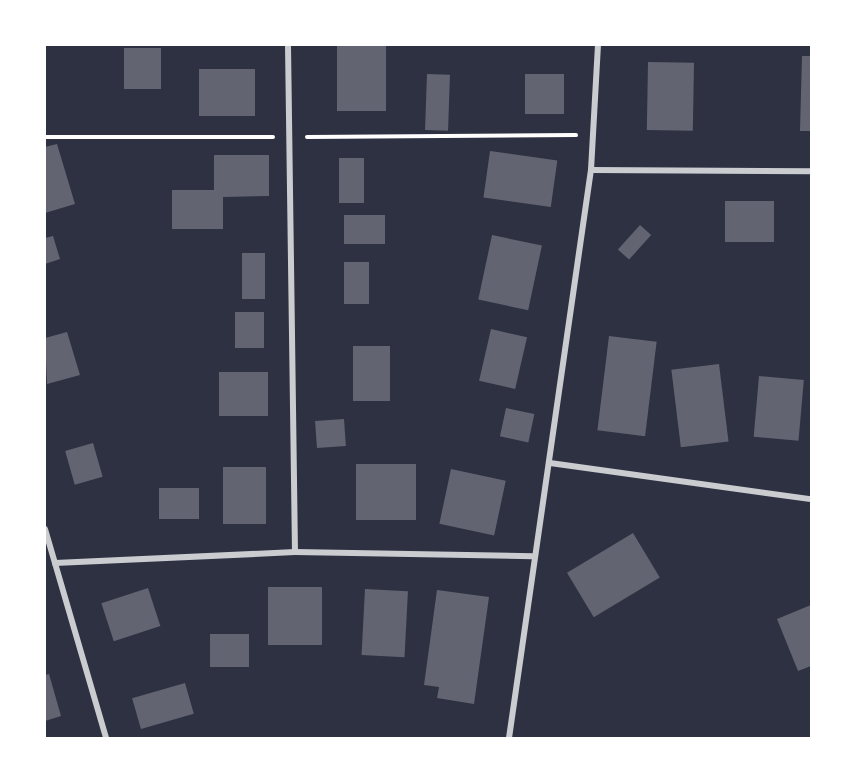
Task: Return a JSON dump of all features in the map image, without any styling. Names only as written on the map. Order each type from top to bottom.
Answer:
[{"type":"street","points":[[288,45],[287,137],[295,552]]},
{"type":"street","points":[[509,738],[533,556],[550,463],[591,170],[598,45]]},
{"type":"street","points":[[591,170],[811,171]]},
{"type":"street","points":[[550,463],[811,499]]},
{"type":"street","points":[[45,529],[106,738]]},
{"type":"street","points":[[55,563],[295,552],[533,556]]},
{"type":"path","points":[[45,137],[594,134]]},
{"type":"building","points":[[337,45],[386,45],[386,111],[337,111]]},
{"type":"building","points":[[124,48],[161,48],[161,89],[124,89]]},
{"type":"building","points":[[802,56],[811,56],[811,131],[800,131]]},
{"type":"building","points":[[648,62],[694,63],[693,131],[647,130]]},
{"type":"building","points":[[199,69],[255,69],[255,116],[199,116]]},
{"type":"building","points":[[427,74],[450,75],[448,131],[425,130]]},
{"type":"building","points":[[525,74],[564,74],[564,114],[525,114]]},
{"type":"building","points":[[57,144],[75,204],[45,213],[45,147]]},
{"type":"building","points":[[490,151],[557,160],[551,207],[483,198]]},
{"type":"building","points":[[214,155],[269,155],[269,196],[223,197],[223,229],[172,229],[172,190],[214,190]]},
{"type":"building","points":[[339,158],[364,158],[364,203],[339,203]]},
{"type":"building","points":[[725,201],[774,201],[774,242],[725,242]]},
{"type":"building","points":[[344,215],[385,215],[385,244],[344,244]]},
{"type":"building","points":[[640,225],[651,235],[629,260],[618,250]]},
{"type":"building","points":[[492,235],[542,246],[528,310],[478,300]]},
{"type":"building","points":[[53,236],[60,259],[45,264],[45,238]]},
{"type":"building","points":[[242,253],[265,253],[265,299],[242,299]]},
{"type":"building","points":[[344,262],[369,262],[369,304],[344,304]]},
{"type":"building","points":[[235,312],[264,312],[264,348],[235,348]]},
{"type":"building","points":[[491,329],[527,337],[515,389],[479,381]]},
{"type":"building","points":[[67,332],[80,375],[47,384],[45,338]]},
{"type":"building","points":[[609,336],[657,342],[645,436],[597,430]]},
{"type":"building","points":[[353,346],[390,346],[390,401],[353,401]]},
{"type":"building","points":[[719,364],[729,441],[681,447],[671,370]]},
{"type":"building","points":[[219,372],[268,372],[268,416],[219,416]]},
{"type":"building","points":[[759,376],[804,380],[799,441],[754,437]]},
{"type":"building","points":[[506,408],[534,414],[528,442],[500,436]]},
{"type":"building","points":[[344,419],[346,446],[317,448],[315,421]]},
{"type":"building","points":[[93,443],[103,477],[75,485],[65,451]]},
{"type":"building","points":[[356,464],[416,464],[416,520],[356,520]]},
{"type":"building","points":[[223,467],[266,467],[266,524],[223,524]]},
{"type":"building","points":[[451,469],[506,481],[494,535],[439,524]]},
{"type":"building","points":[[159,488],[199,488],[199,519],[159,519]]},
{"type":"building","points":[[633,533],[660,578],[594,617],[567,573]]},
{"type":"building","points":[[268,587],[322,587],[322,645],[268,645]]},
{"type":"building","points":[[148,588],[160,626],[114,641],[101,603]]},
{"type":"building","points":[[365,589],[408,591],[404,657],[362,655]]},
{"type":"building","points":[[437,590],[489,597],[474,704],[437,698],[439,687],[424,685]]},
{"type":"building","points":[[811,605],[811,666],[798,671],[777,619]]},
{"type":"building","points":[[210,634],[249,634],[249,667],[210,667]]},
{"type":"building","points":[[49,674],[61,716],[45,721],[45,675]]},
{"type":"building","points":[[185,683],[194,714],[141,729],[132,698]]}]
